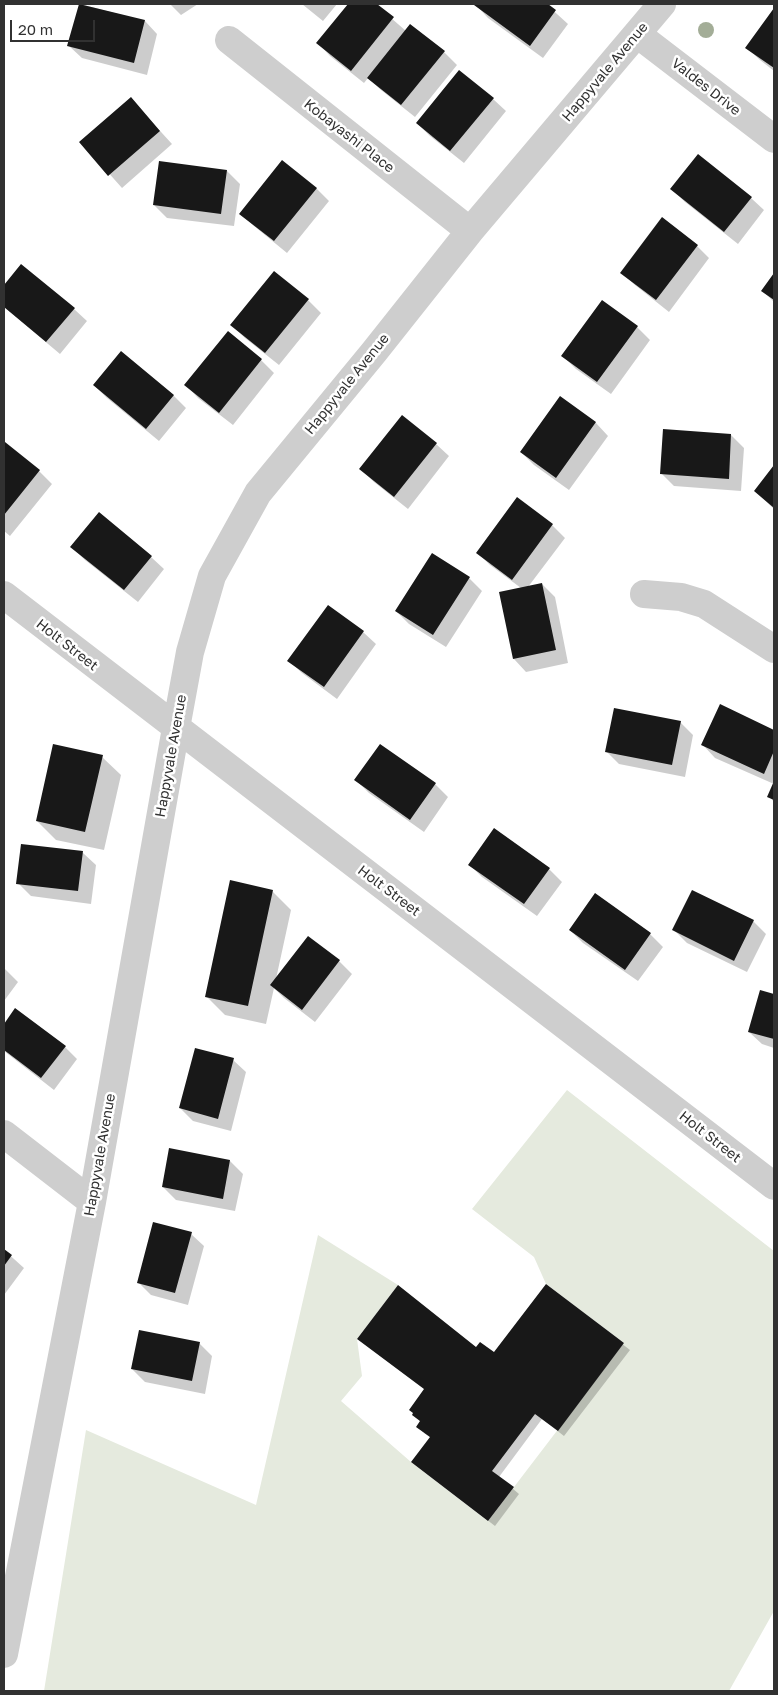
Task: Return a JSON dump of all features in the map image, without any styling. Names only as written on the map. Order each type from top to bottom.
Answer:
[{"type":"street","name":"Happyvale Avenue","points":[[4,1654],[92,1202],[190,652],[212,576],[258,493],[470,231],[662,4]]},
{"type":"street","name":"Valdes Drive","points":[[637,34],[774,139]]},
{"type":"street","name":"Kobayashi Place","points":[[229,40],[470,231]]},
{"type":"street","points":[[644,594],[681,596],[704,604],[774,649]]},
{"type":"street","name":"Holt Street","points":[[4,595],[774,1186]]},
{"type":"street","points":[[4,1134],[92,1202]]},
{"type":"shaded area","points":[[567,1090],[774,1251],[774,1611],[729,1691],[44,1691],[86,1430],[256,1505],[318,1235],[398,1285],[357,1339],[362,1376],[341,1401],[411,1462],[488,1521],[624,1343],[546,1284],[534,1257],[472,1209]]},
{"type":"building","points":[[79,4],[145,20],[134,63],[67,46]]},
{"type":"building","points":[[348,4],[377,4],[394,17],[351,71],[316,43]]},
{"type":"building","points":[[475,4],[548,4],[556,10],[530,46]]},
{"type":"building","points":[[774,8],[774,68],[745,48]]},
{"type":"building","points":[[410,24],[445,51],[401,105],[367,78]]},
{"type":"building","points":[[459,70],[494,98],[450,151],[416,123]]},
{"type":"building","points":[[131,97],[160,131],[108,176],[79,142]]},
{"type":"building","points":[[698,154],[752,197],[724,232],[670,189]]},
{"type":"building","points":[[282,160],[317,188],[274,241],[239,214]]},
{"type":"building","points":[[159,161],[227,170],[221,214],[153,205]]},
{"type":"building","points":[[662,217],[698,245],[656,300],[620,273]]},
{"type":"building","points":[[21,264],[75,308],[46,342],[4,307],[4,285]]},
{"type":"building","points":[[274,271],[309,299],[265,353],[230,325]]},
{"type":"building","points":[[774,273],[774,300],[761,291]]},
{"type":"building","points":[[602,300],[638,326],[597,382],[561,356]]},
{"type":"building","points":[[228,331],[262,359],[219,413],[184,385]]},
{"type":"building","points":[[121,351],[174,395],[146,429],[93,385]]},
{"type":"building","points":[[560,396],[596,422],[556,478],[520,452]]},
{"type":"building","points":[[402,415],[437,443],[394,497],[359,469]]},
{"type":"building","points":[[663,429],[731,434],[729,479],[660,474]]},
{"type":"building","points":[[4,443],[40,470],[4,515]]},
{"type":"building","points":[[774,465],[774,508],[754,491]]},
{"type":"building","points":[[517,497],[553,524],[512,580],[476,553]]},
{"type":"building","points":[[99,512],[152,556],[124,590],[70,547]]},
{"type":"building","points":[[432,553],[470,577],[433,635],[395,611]]},
{"type":"building","points":[[542,583],[556,650],[513,659],[499,592]]},
{"type":"building","points":[[328,605],[364,631],[324,687],[287,661]]},
{"type":"building","points":[[720,704],[774,730],[774,751],[764,774],[701,745]]},
{"type":"building","points":[[614,708],[681,721],[672,765],[605,752]]},
{"type":"building","points":[[53,744],[103,755],[85,832],[36,821]]},
{"type":"building","points":[[380,744],[436,783],[410,820],[354,780]]},
{"type":"building","points":[[774,781],[774,800],[767,797]]},
{"type":"building","points":[[494,828],[550,868],[524,904],[468,865]]},
{"type":"building","points":[[21,844],[83,851],[78,891],[16,884]]},
{"type":"building","points":[[230,880],[273,890],[248,1006],[205,997]]},
{"type":"building","points":[[692,890],[754,920],[734,961],[672,930]]},
{"type":"building","points":[[595,893],[651,933],[625,970],[569,930]]},
{"type":"building","points":[[308,936],[340,960],[302,1010],[270,985]]},
{"type":"building","points":[[760,990],[774,994],[774,1039],[748,1032]]},
{"type":"building","points":[[15,1008],[66,1046],[41,1078],[4,1050],[4,1024]]},
{"type":"building","points":[[195,1048],[234,1058],[218,1119],[179,1108]]},
{"type":"building","points":[[169,1148],[230,1160],[223,1199],[162,1187]]},
{"type":"building","points":[[153,1222],[192,1232],[175,1293],[137,1283]]},
{"type":"building","points":[[4,1249],[12,1255],[4,1266]]},
{"type":"building","points":[[546,1284],[624,1343],[558,1431],[535,1414],[492,1471],[514,1487],[488,1521],[411,1462],[430,1437],[416,1427],[420,1421],[409,1410],[424,1389],[357,1339],[398,1285],[476,1347],[480,1342],[494,1352]]},
{"type":"building","points":[[139,1330],[200,1342],[192,1381],[131,1369]]}]
